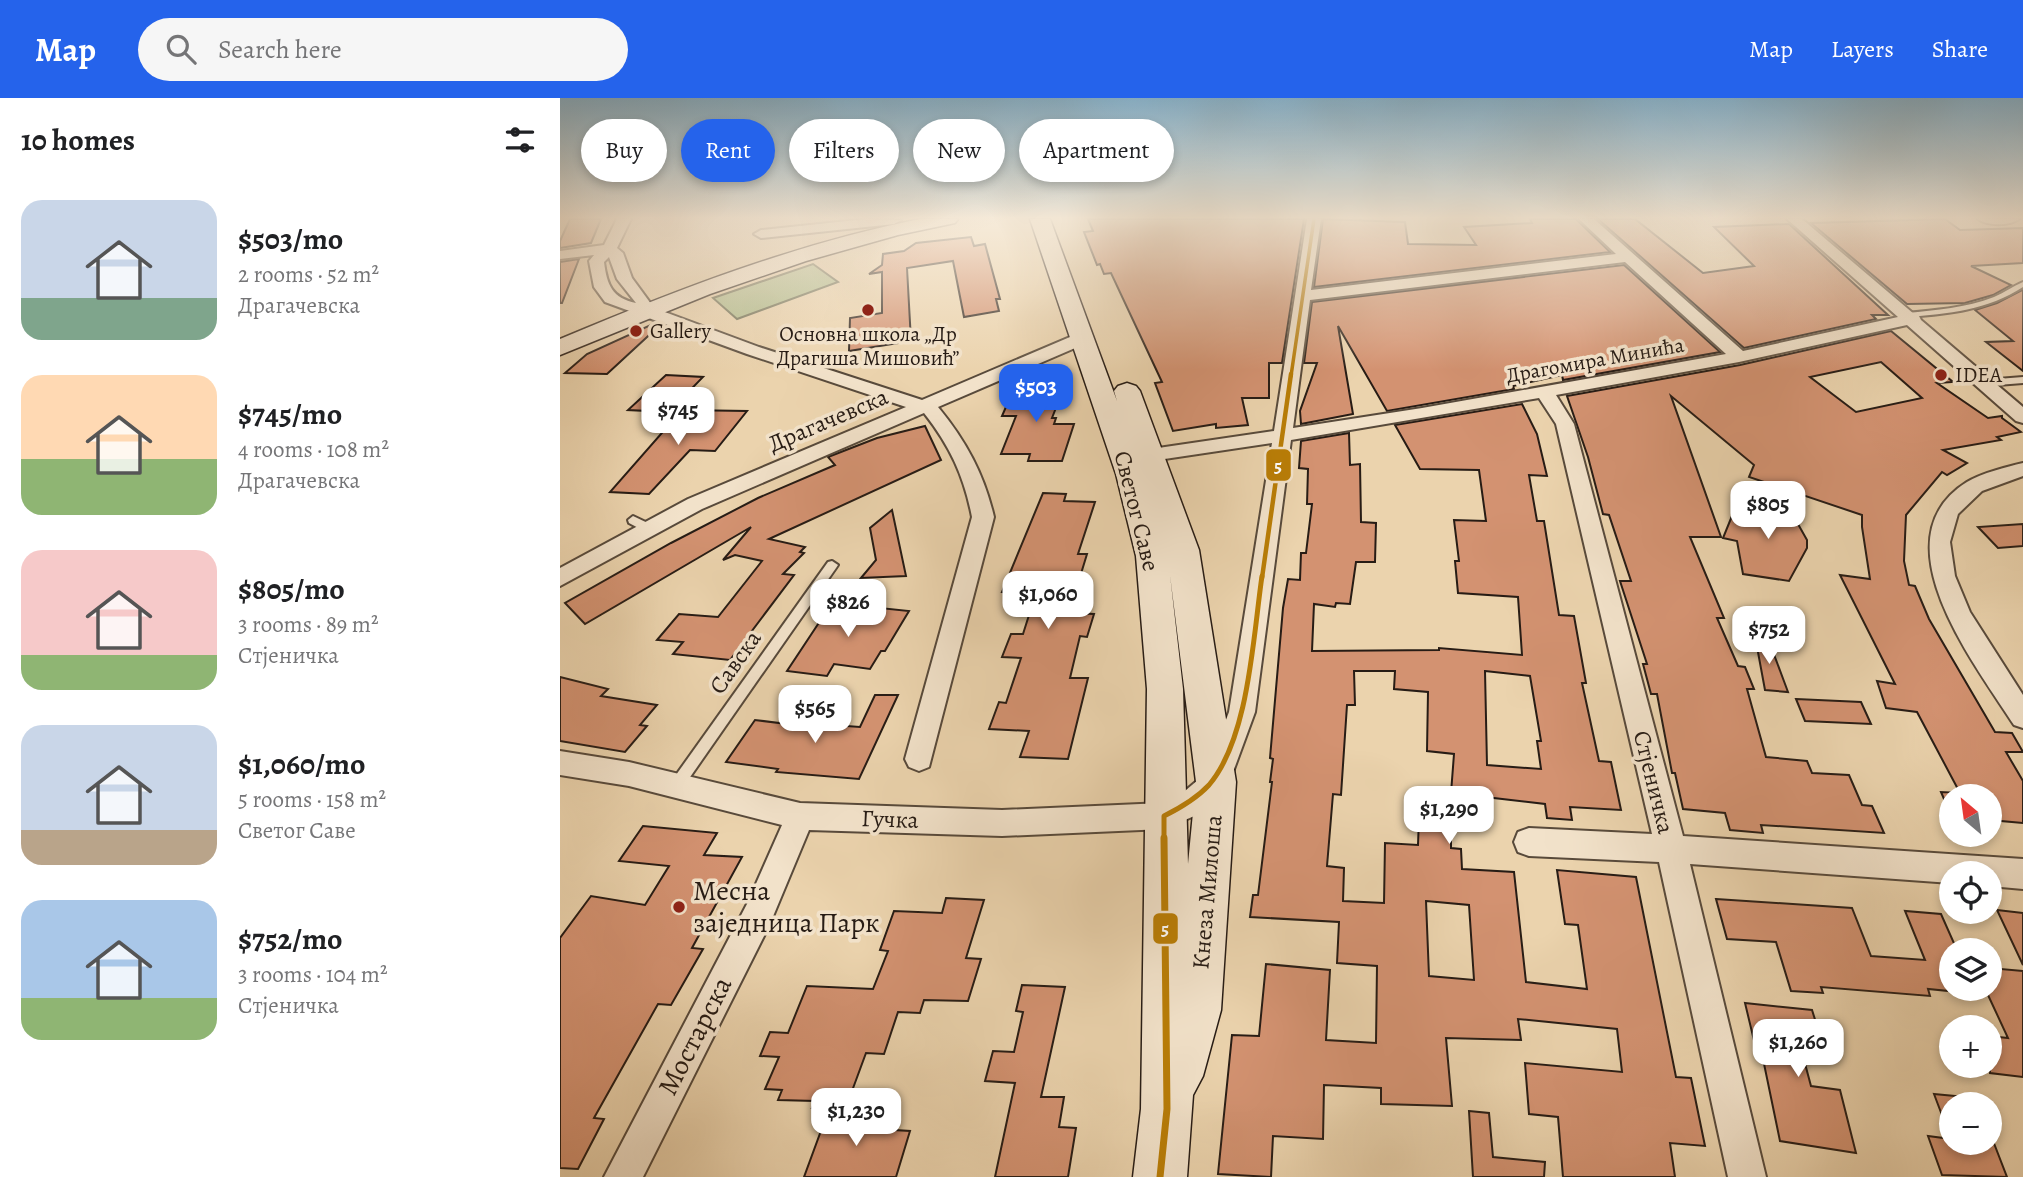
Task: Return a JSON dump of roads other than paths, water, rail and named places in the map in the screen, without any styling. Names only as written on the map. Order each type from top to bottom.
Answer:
[{"type":"main road","points":[[560,333],[728,269]]},
{"type":"main road","points":[[560,348],[638,305],[756,269]]},
{"type":"main road","name":"Светог Саве","points":[[1058,269],[1083,338],[1183,550],[1216,782]]},
{"type":"main road","name":"Светог Саве","points":[[1076,269],[1138,456],[1152,556],[1165,689],[1164,816]]},
{"type":"main road","name":"Кнеза Милоша","points":[[1167,1109],[1197,1010],[1216,782]]},
{"type":"main road","name":"Кнеза Милоша","points":[[1160,1177],[1167,1109],[1164,816]]},
{"type":"street","points":[[597,269],[599,283],[607,296],[638,305],[733,344],[925,407],[958,444],[975,480],[984,517],[919,759]]},
{"type":"street","points":[[620,269],[638,305]]},
{"type":"street","name":"Кнеза Милоша","points":[[1216,782],[1242,712],[1306,269]]},
{"type":"street","points":[[1302,296],[1525,269]]},
{"type":"street","points":[[1642,269],[1739,357]]},
{"type":"street","points":[[1854,269],[2023,416]]},
{"type":"street","name":"Драгомира Минића","points":[[1138,456],[1283,436],[1545,393],[1739,357],[1910,317]]},
{"type":"street","name":"Драгачевска","points":[[560,578],[642,524],[925,407],[1083,338]]},
{"type":"street","name":"Стјеничка","points":[[1545,393],[1565,424],[1671,849],[1746,1177]]},
{"type":"street","points":[[2023,469],[1999,475],[1969,489],[1950,507],[1941,527],[1938,545],[1941,570],[1950,595],[1975,642],[2023,717]]},
{"type":"street","name":"Гучка","points":[[560,763],[629,774],[800,816],[1002,822],[1164,816],[1189,805],[1216,782]]},
{"type":"street","name":"Мостарска","points":[[623,1177],[758,915],[800,816]]},
{"type":"street","points":[[1529,842],[1671,849],[2023,874]]},
{"type":"lane","points":[[1910,317],[1982,304],[2003,297],[2023,284]]},
{"type":"lane","points":[[1985,383],[2023,380]]},
{"type":"lane","name":"Савска","points":[[677,786],[832,565]]},
{"type":"place","name":"Основна школа „Др Драгиша Мишовић”","points":[[868,310]]},
{"type":"place","name":"Gallery","points":[[636,331]]},
{"type":"place","name":"IDEA","points":[[1941,375]]},
{"type":"place","name":"Месна заједница Парк","points":[[679,907]]}]
